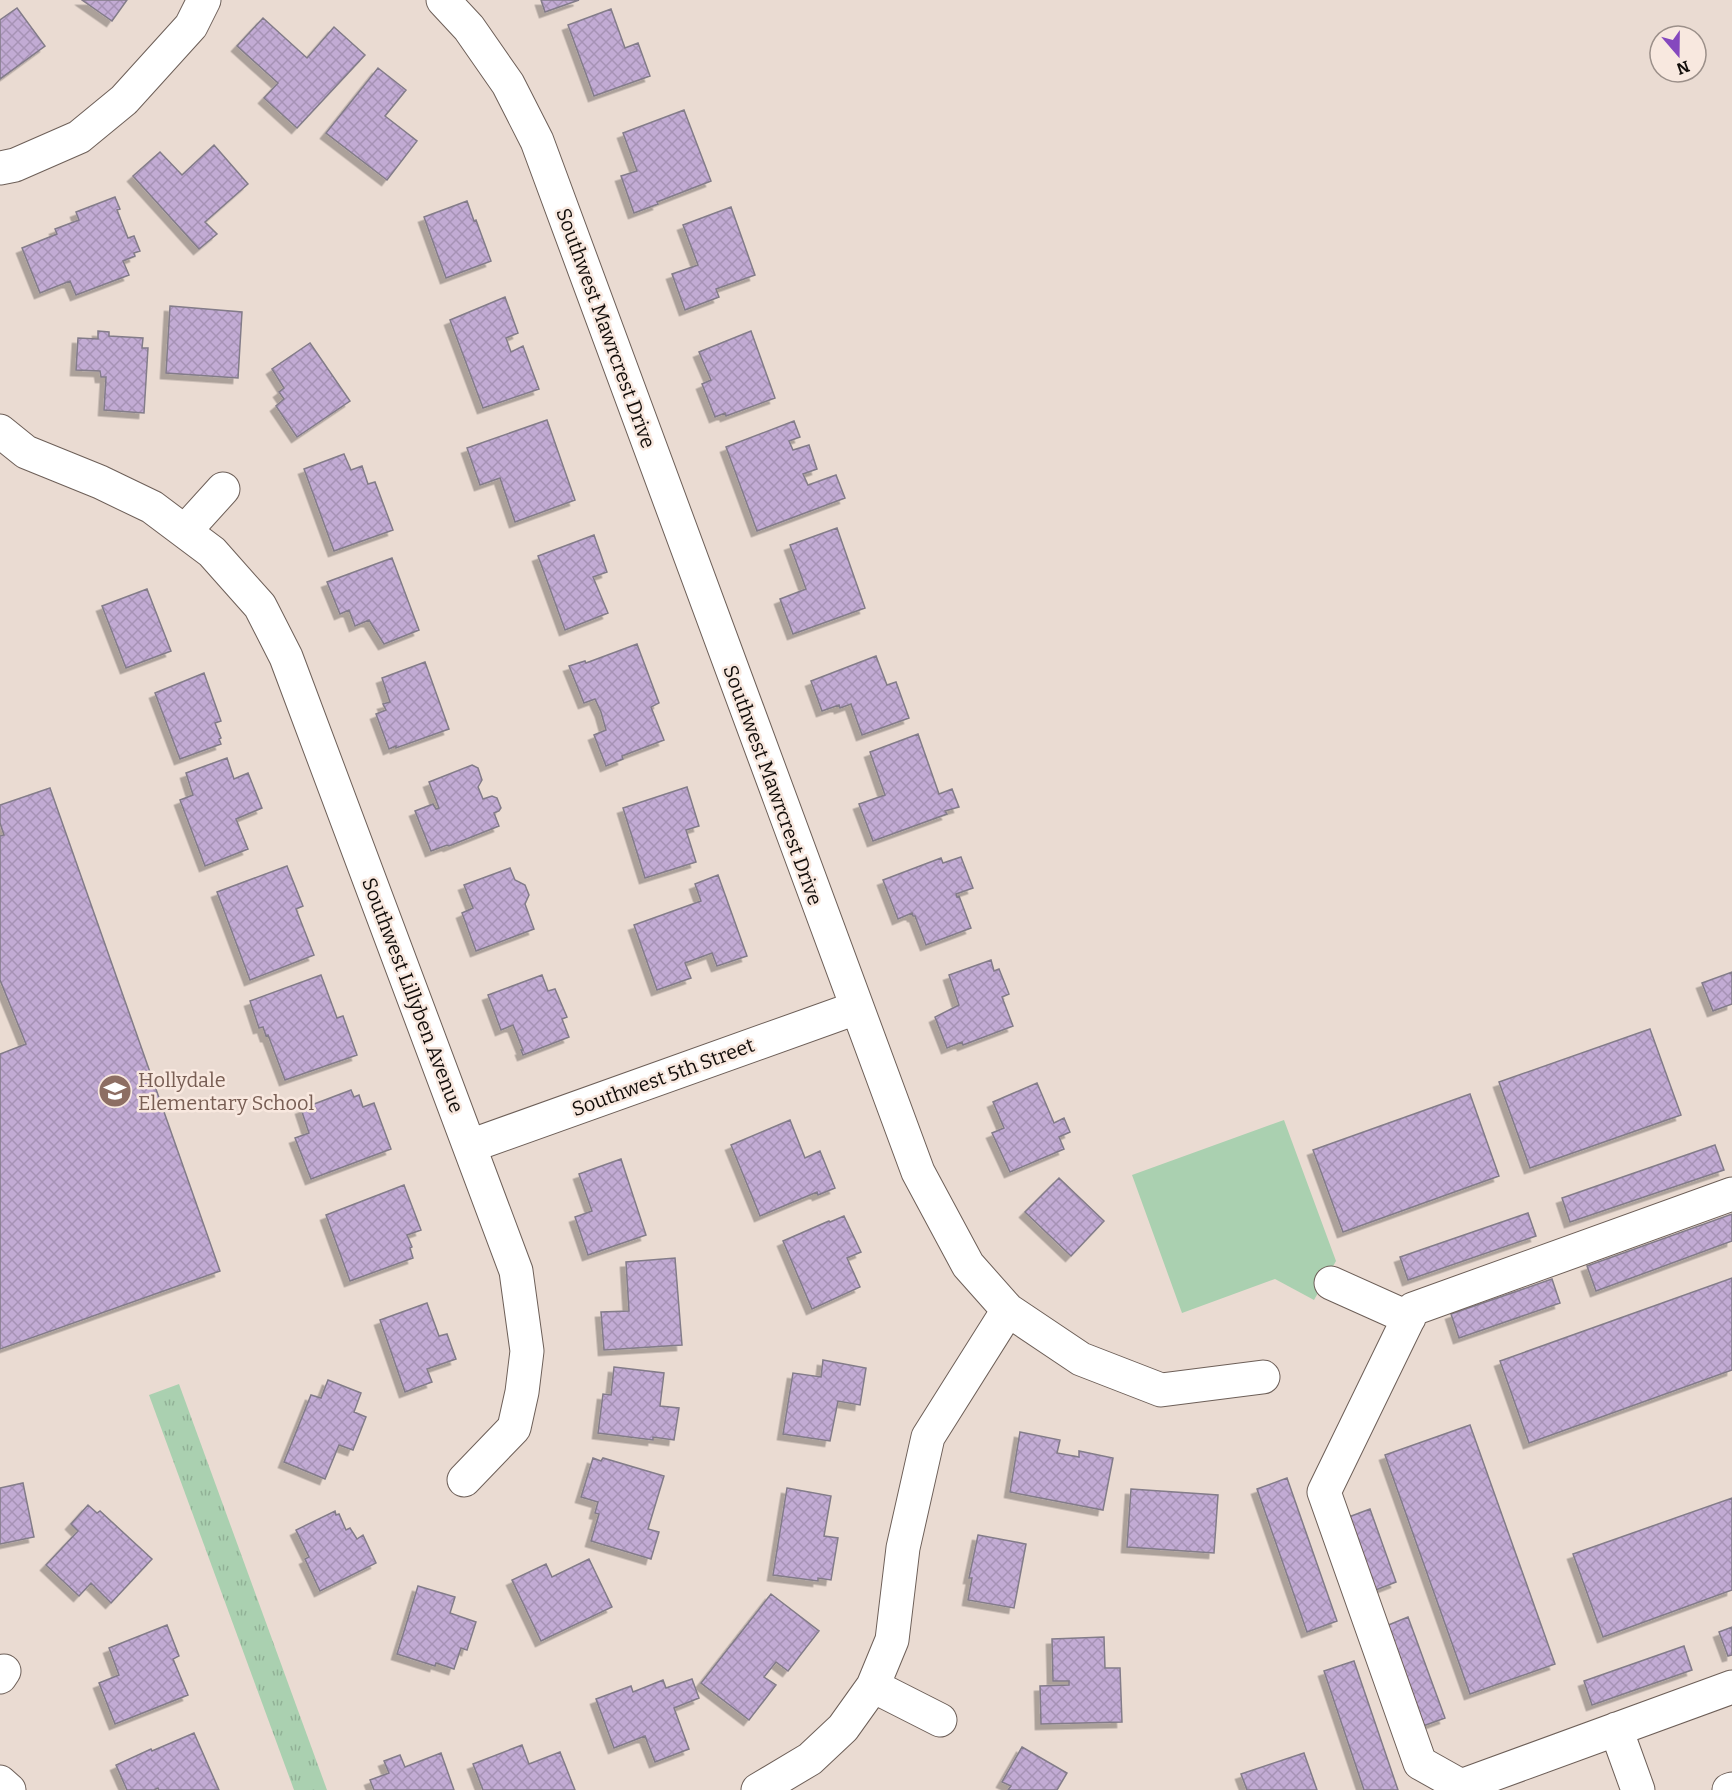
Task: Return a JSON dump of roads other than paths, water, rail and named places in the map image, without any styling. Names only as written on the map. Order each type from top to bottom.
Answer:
[{"type":"street","points":[[0,168],[15,165],[79,137],[124,100],[191,26],[204,0]]},
{"type":"street","name":"Southwest Mawrcrest Drive","points":[[443,0],[469,28],[508,84],[537,141],[918,1172],[968,1265],[1008,1310],[1081,1359],[1161,1390],[1263,1377]]},
{"type":"street","name":"Southwest Lillyben Avenue","points":[[0,431],[26,452],[100,482],[152,507],[212,552],[260,606],[286,657],[516,1271],[527,1351],[522,1392],[514,1428],[464,1480]]},
{"type":"street","points":[[185,531],[223,489]]},
{"type":"street","name":"Southwest 5th Street","points":[[470,1146],[856,1008]]},
{"type":"street","points":[[1732,1194],[1413,1309],[1324,1492],[1420,1763],[1461,1786],[1732,1687]]},
{"type":"street","points":[[1331,1284],[1409,1318]]},
{"type":"street","points":[[758,1790],[810,1759],[843,1728],[873,1686],[892,1640],[903,1548],[928,1437],[1008,1310]]},
{"type":"street","points":[[873,1686],[940,1720]]},
{"type":"street","points":[[1616,1729],[1638,1790]]},
{"type":"street","points":[[0,1782],[9,1790]]},
{"type":"place","name":"Hollydale Elementary School","points":[[115,1091]]}]
